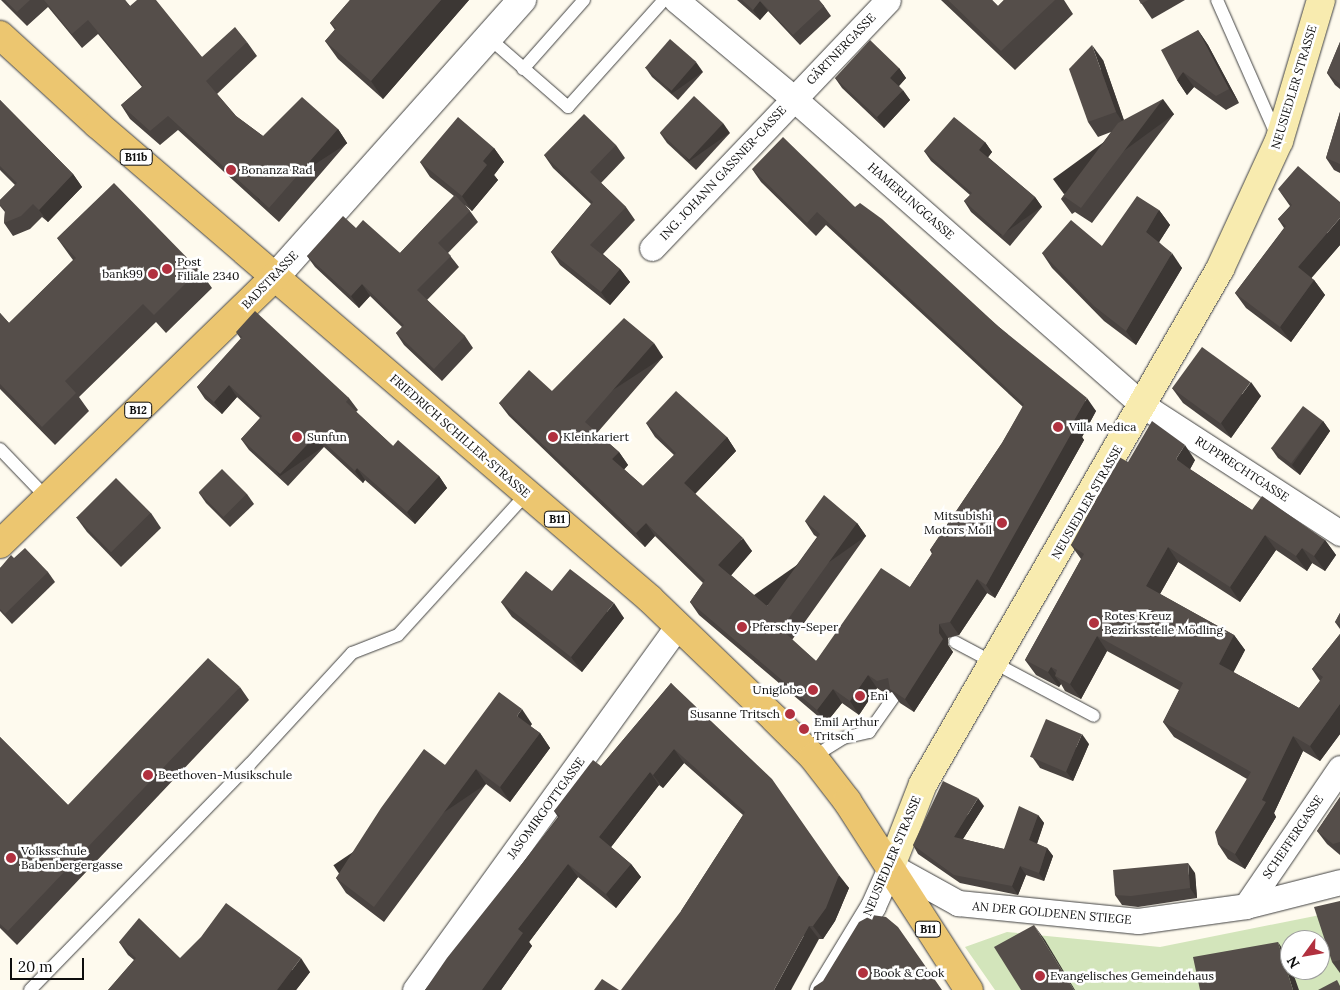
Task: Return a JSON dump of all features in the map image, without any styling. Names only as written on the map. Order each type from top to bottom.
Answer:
[{"type":"main road","name":"NEUSIEDLER STRASSE","points":[[890,866],[923,784],[1144,406],[1220,270],[1279,141],[1320,0]]},
{"type":"main road","name":"FRIEDRICH SCHILLER-STRASSE","points":[[0,35],[97,124],[276,276],[678,626],[812,757],[847,801],[890,866]]},
{"type":"main road","name":"BADSTRASSE","points":[[0,544],[276,276]]},
{"type":"main road","name":"B11","points":[[890,866],[969,990]]},
{"type":"street","name":"BADSTRASSE","points":[[276,276],[522,0]]},
{"type":"street","name":"HAMERLINGGASSE","points":[[676,0],[793,98],[1144,406]]},
{"type":"street","name":"GÄRTNERGASSE","points":[[793,98],[888,0]]},
{"type":"street","name":"ING. JOHANN GASSNER-GASSE","points":[[652,248],[793,98]]},
{"type":"street","name":"RUPPRECHTGASSE","points":[[1144,406],[1340,533]]},
{"type":"street","name":"JASOMIRGOTTGASSE","points":[[415,990],[678,626]]},
{"type":"street","name":"SCHEFFERGASSE","points":[[1246,906],[1340,768]]},
{"type":"street","name":"AN DER GOLDENEN STIEGE","points":[[890,866],[958,903],[981,907],[1138,921],[1246,906],[1340,882]]},
{"type":"street","name":"NEUSIEDLER STRASSE","points":[[822,990],[874,906],[890,866]]},
{"type":"lane","points":[[523,68],[584,0]]},
{"type":"lane","points":[[489,38],[568,107],[664,0]]},
{"type":"lane","points":[[1217,0],[1279,141]]},
{"type":"lane","points":[[0,449],[48,498]]},
{"type":"lane","points":[[30,990],[209,807],[352,653],[398,635],[526,493]]},
{"type":"lane","points":[[955,642],[994,661],[1036,687],[1094,716]]},
{"type":"lane","points":[[812,757],[843,738],[869,732],[893,698]]},
{"type":"green space","points":[[1340,911],[1340,990],[995,990],[965,947],[1007,932],[1160,947]]},
{"type":"building","points":[[5,0],[30,0],[17,12]]},
{"type":"building","points":[[44,0],[125,0],[130,6],[137,0],[156,0],[202,57],[235,27],[247,42],[206,81],[236,116],[263,136],[302,97],[338,129],[269,208],[168,116],[150,131],[121,105],[143,86],[88,20],[72,34]]},
{"type":"building","points":[[350,0],[441,0],[371,81],[325,41],[336,28],[330,23]]},
{"type":"building","points":[[742,0],[819,0],[824,6],[793,35],[760,1],[753,10]]},
{"type":"building","points":[[948,0],[992,0],[998,6],[1004,0],[1055,0],[1001,51]]},
{"type":"building","points":[[1139,0],[1148,0],[1141,4]]},
{"type":"building","points":[[1198,30],[1229,89],[1216,96],[1183,72],[1177,80],[1161,50]]},
{"type":"building","points":[[670,39],[696,62],[671,91],[645,68]]},
{"type":"building","points":[[870,40],[899,68],[890,78],[903,90],[877,117],[835,78]]},
{"type":"building","points":[[1340,42],[1340,84],[1327,73]]},
{"type":"building","points":[[1092,45],[1116,112],[1088,122],[1069,69]]},
{"type":"building","points":[[694,96],[723,123],[689,160],[660,133]]},
{"type":"building","points":[[1163,99],[1081,208],[1065,197],[1061,199],[1118,123]]},
{"type":"building","points":[[0,100],[73,174],[39,210],[33,204],[21,216],[4,223],[5,210],[0,205],[0,200],[17,183],[0,166]]},
{"type":"building","points":[[1340,112],[1340,164],[1326,158]]},
{"type":"building","points":[[584,114],[616,145],[590,172],[626,207],[590,245],[620,269],[601,292],[551,252],[593,202],[544,155]]},
{"type":"building","points":[[458,117],[494,148],[483,161],[487,165],[462,196],[420,162]]},
{"type":"building","points":[[954,117],[985,142],[979,150],[1035,197],[1003,236],[964,201],[972,193],[924,151]]},
{"type":"building","points":[[783,137],[855,207],[860,203],[882,219],[999,327],[1087,398],[1072,424],[1075,427],[986,585],[977,579],[950,622],[939,624],[939,633],[943,639],[905,699],[890,689],[888,678],[877,681],[868,675],[850,701],[833,689],[817,710],[690,602],[705,580],[646,523],[636,533],[499,403],[529,370],[552,391],[624,318],[654,343],[585,422],[619,452],[612,459],[643,486],[676,453],[646,423],[676,391],[727,437],[684,483],[743,538],[718,565],[767,606],[820,534],[805,521],[824,495],[857,523],[781,629],[816,661],[881,568],[910,587],[933,552],[930,550],[1002,443],[1024,404],[817,212],[807,223],[752,169]]},
{"type":"building","points":[[1298,166],[1340,202],[1340,218],[1298,267],[1314,280],[1280,327],[1235,293],[1286,226],[1278,219],[1292,205],[1278,189]]},
{"type":"building","points":[[114,183],[199,270],[154,315],[143,304],[65,381],[76,393],[42,427],[0,384],[0,313],[9,323],[76,258],[57,238]]},
{"type":"building","points":[[455,195],[470,211],[438,243],[451,256],[417,290],[465,336],[434,369],[396,333],[404,325],[362,284],[351,296],[307,256],[343,216],[356,228],[363,220],[400,253]]},
{"type":"building","points":[[1137,196],[1159,210],[1146,232],[1172,253],[1126,331],[1094,306],[1042,253],[1071,220],[1102,246]]},
{"type":"building","points":[[255,311],[349,398],[346,402],[393,446],[398,440],[439,476],[407,512],[357,468],[355,471],[316,435],[280,474],[241,439],[262,416],[229,385],[214,402],[197,387],[242,337],[236,332]]},
{"type":"building","points":[[1202,347],[1251,382],[1221,424],[1172,388]]},
{"type":"building","points":[[1303,406],[1323,421],[1291,463],[1271,448]]},
{"type":"building","points":[[1152,421],[1185,445],[1176,459],[1191,470],[1252,510],[1262,496],[1325,540],[1314,556],[1302,548],[1296,556],[1265,535],[1230,587],[1168,547],[1146,586],[1234,635],[1219,664],[1299,708],[1323,677],[1312,669],[1340,634],[1340,704],[1310,746],[1293,736],[1262,800],[1266,802],[1235,854],[1218,844],[1215,832],[1251,772],[1163,722],[1183,683],[1097,636],[1070,684],[1055,676],[1057,670],[1051,667],[1048,672],[1025,660],[1084,554],[1071,545],[1119,457],[1128,462]]},
{"type":"building","points":[[222,469],[247,494],[223,517],[199,492]]},
{"type":"building","points":[[116,478],[151,513],[111,552],[76,518]]},
{"type":"building","points":[[25,548],[48,572],[5,614],[0,609],[0,568],[11,555],[14,558]]},
{"type":"building","points":[[570,569],[614,603],[571,657],[501,602],[526,571],[552,591]]},
{"type":"building","points":[[1340,613],[1340,625],[1335,622]]},
{"type":"building","points":[[208,658],[240,687],[8,931],[0,924],[0,737],[68,805]]},
{"type":"building","points":[[671,683],[772,779],[839,875],[826,908],[813,926],[809,926],[774,990],[621,990],[681,911],[745,812],[674,749],[653,775],[650,772],[599,837],[631,864],[606,894],[568,864],[518,929],[523,933],[482,990],[425,990],[447,958],[560,816],[554,811],[593,760],[601,766]]},
{"type":"building","points":[[499,692],[522,709],[517,716],[540,733],[500,787],[476,769],[374,907],[336,878],[381,808],[424,749],[445,765]]},
{"type":"building","points":[[1046,719],[1082,734],[1066,772],[1030,757]]},
{"type":"building","points":[[943,781],[978,798],[954,837],[1004,849],[1019,806],[1038,815],[1029,840],[1047,848],[1039,873],[1020,866],[1012,886],[954,875],[913,845]]},
{"type":"building","points":[[1340,797],[1340,842],[1333,844],[1317,831]]},
{"type":"building","points":[[1188,863],[1190,888],[1131,896],[1115,895],[1113,870]]},
{"type":"building","points":[[1340,901],[1340,960],[1332,962],[1330,956],[1330,930],[1322,930],[1314,907]]},
{"type":"building","points":[[226,903],[301,958],[277,990],[108,990],[136,958],[119,942],[139,918],[180,958],[201,937]]},
{"type":"building","points":[[872,915],[886,917],[898,927],[942,990],[813,990],[814,987],[823,981],[859,922]]},
{"type":"building","name":"Evangelisches Gemeindehaus","points":[[1034,925],[1074,990],[1021,990],[994,947]]},
{"type":"building","points":[[1278,942],[1280,948],[1280,980],[1290,980],[1293,990],[1200,990],[1193,957]]},
{"type":"building","points":[[602,979],[619,990],[594,990]]},
{"type":"building","points":[[1337,980],[1340,990],[1318,990]]},
{"type":"place","name":"Bonanza Rad","points":[[231,170]]},
{"type":"place","name":"Post Filiale 2340","points":[[167,269]]},
{"type":"place","name":"bank99","points":[[153,274]]},
{"type":"place","name":"Villa Medica","points":[[1058,427]]},
{"type":"place","name":"Sunfun","points":[[297,437]]},
{"type":"place","name":"Kleinkariert","points":[[553,437]]},
{"type":"place","name":"Mitsubishi Motors Moll","points":[[1002,523]]},
{"type":"place","name":"Rotes Kreuz Bezirksstelle Mödling","points":[[1094,623]]},
{"type":"place","name":"Pferschy-Seper","points":[[742,627]]},
{"type":"place","name":"Uniglobe","points":[[813,690]]},
{"type":"place","name":"Eni","points":[[860,696]]},
{"type":"place","name":"Susanne Tritsch","points":[[790,714]]},
{"type":"place","name":"Emil Arthur Tritsch","points":[[804,729]]},
{"type":"place","name":"Beethoven-Musikschule","points":[[148,775]]},
{"type":"place","name":"Volksschule Babenbergergasse","points":[[11,858]]},
{"type":"place","name":"Book & Cook","points":[[863,973]]},
{"type":"place","name":"Evangelisches Gemeindehaus","points":[[1040,976]]}]
